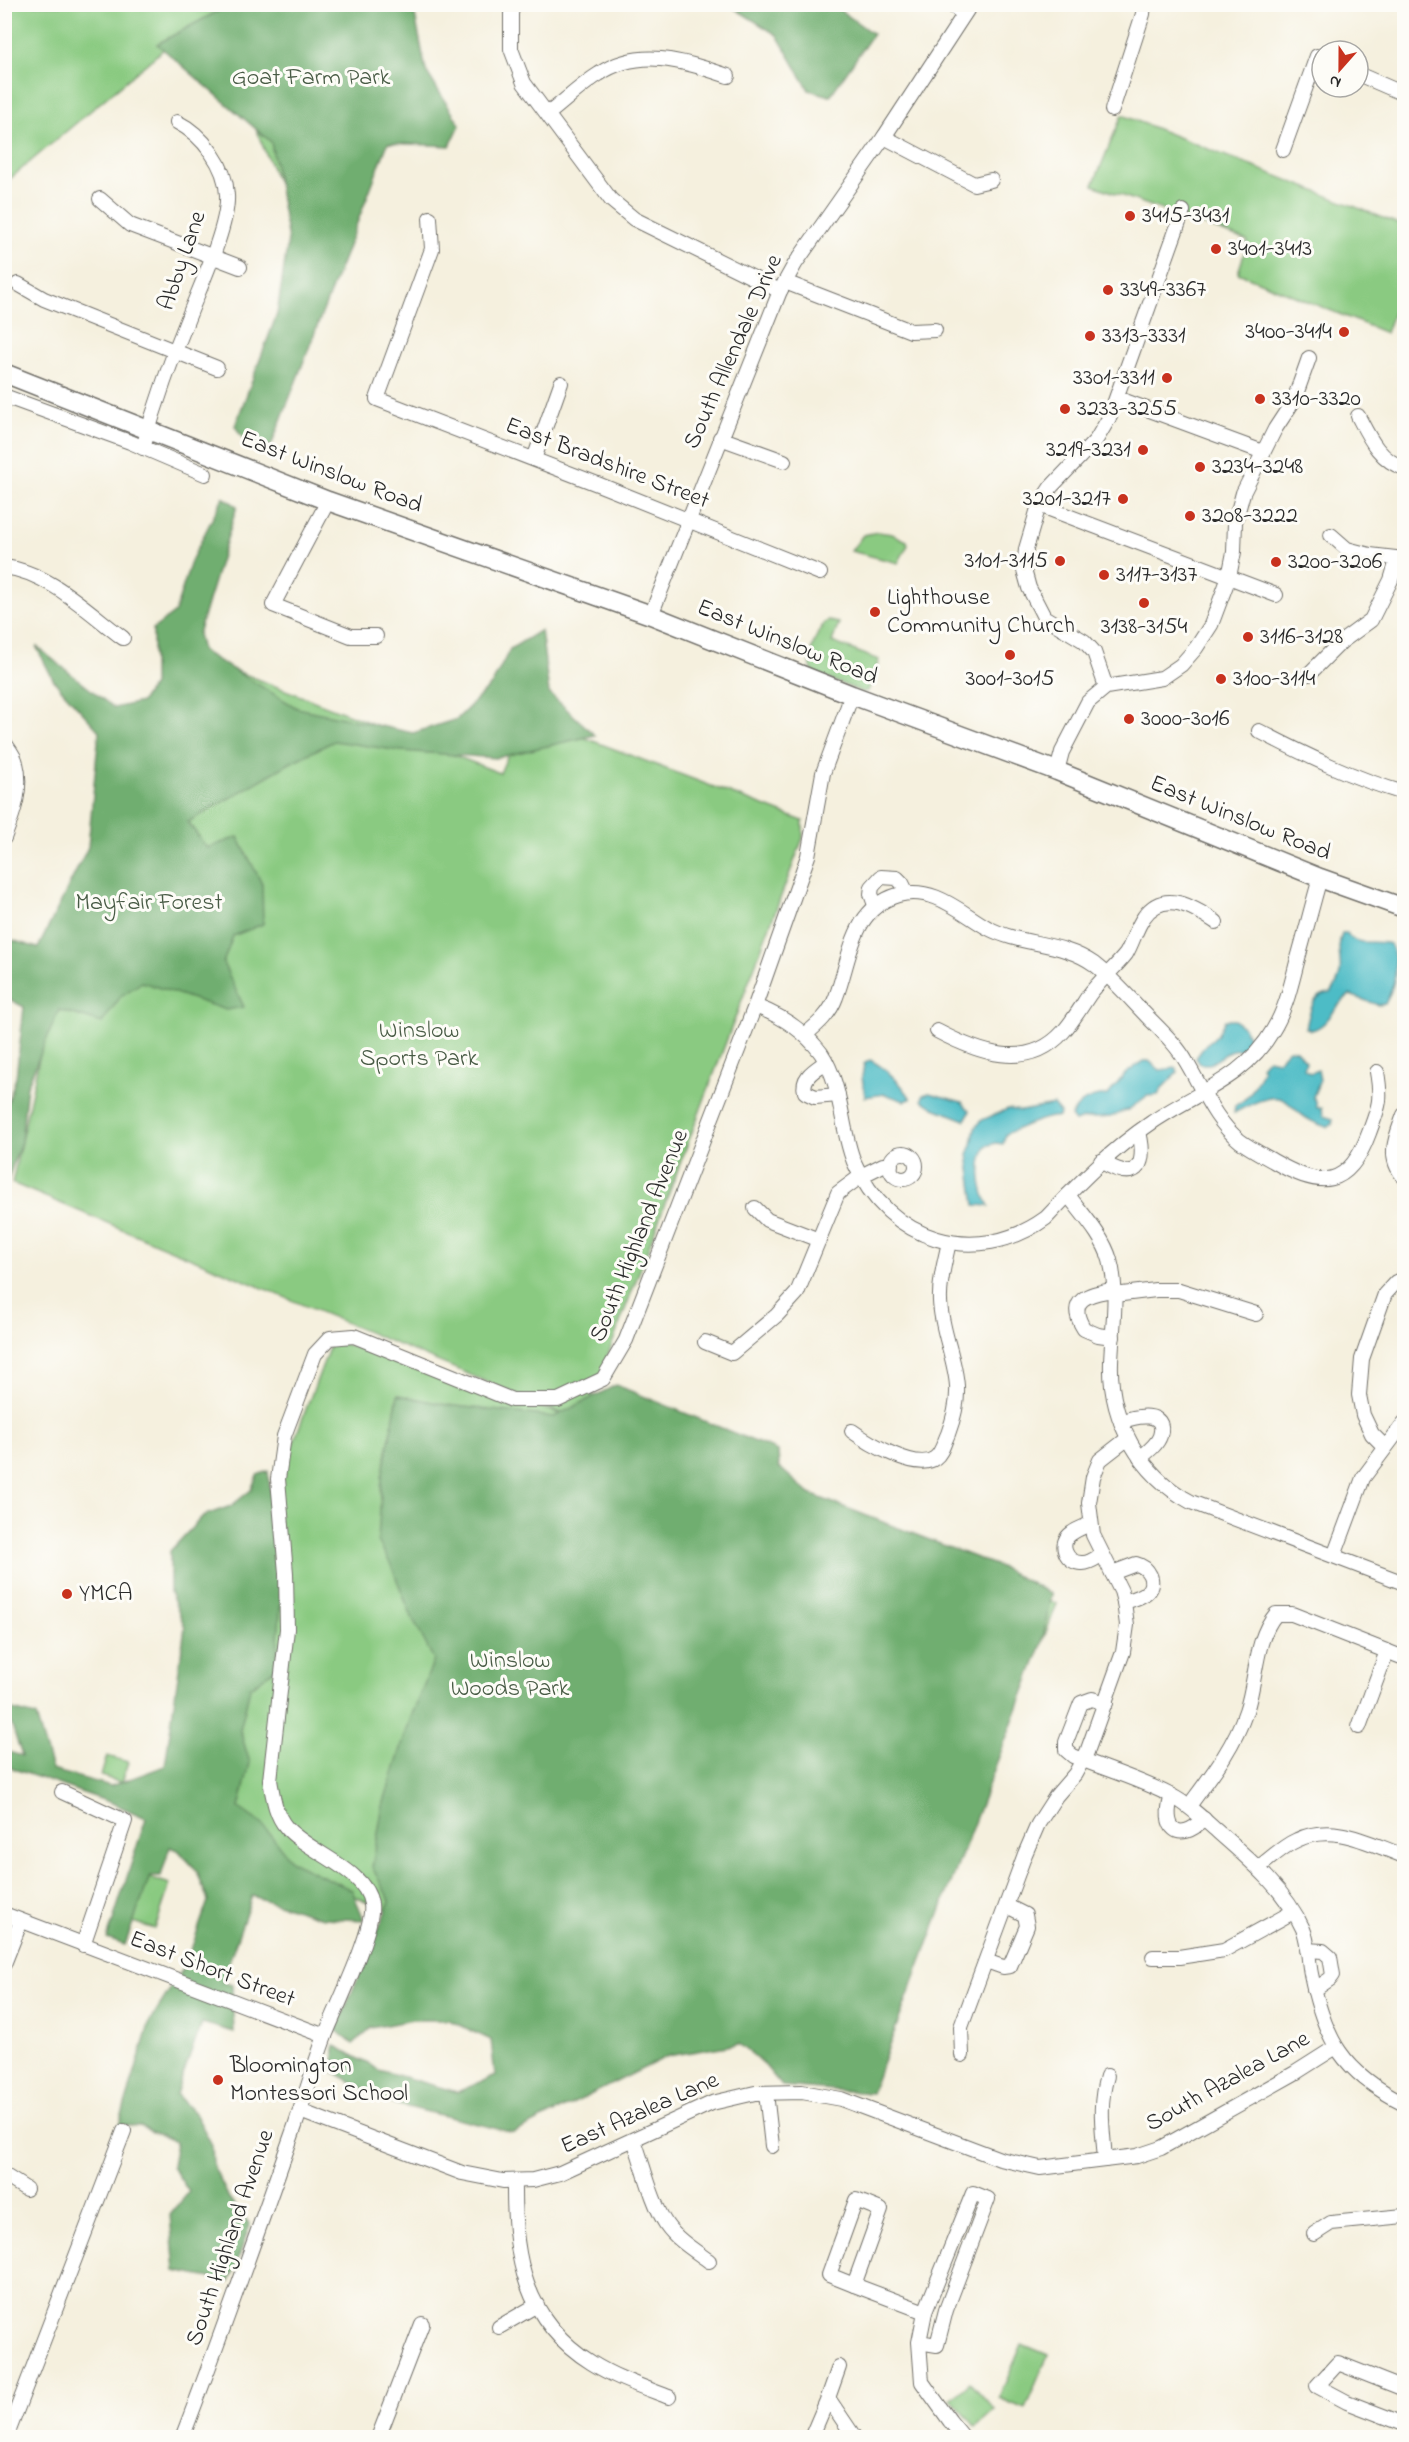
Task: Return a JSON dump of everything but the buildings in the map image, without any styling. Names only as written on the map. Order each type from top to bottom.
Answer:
[{"type":"main road","name":"East Winslow Road","points":[[4,373],[149,428],[328,501],[651,615],[852,695],[1057,771],[1320,878],[1404,908]]},
{"type":"street","points":[[513,4],[512,50],[524,83],[611,200],[634,219],[782,286],[911,331],[935,330]]},
{"type":"street","points":[[950,4],[967,9]]},
{"type":"street","points":[[1112,110],[1143,14],[1144,4]]},
{"type":"street","name":"South Allendale Drive","points":[[651,615],[782,286],[967,9]]},
{"type":"street","points":[[548,114],[600,73],[639,58],[669,58],[728,76]]},
{"type":"street","points":[[1370,79],[1404,94]]},
{"type":"street","points":[[1282,150],[1310,81]]},
{"type":"street","name":"Abby Lane","points":[[149,428],[174,352],[211,258],[222,225],[227,195],[220,169],[206,146],[189,128],[177,122]]},
{"type":"street","points":[[884,136],[974,184],[991,180]]},
{"type":"street","points":[[100,199],[130,225],[211,258],[240,267]]},
{"type":"street","points":[[1106,687],[1094,652],[1084,641],[1044,617],[1029,588],[1024,570],[1026,549],[1039,505],[1051,487],[1096,440],[1109,418],[1183,211]]},
{"type":"street","name":"East Bradshire Street","points":[[430,218],[432,249],[376,399],[688,519],[820,573]]},
{"type":"street","points":[[18,284],[44,299],[217,368]]},
{"type":"street","points":[[1057,771],[1062,752],[1088,702],[1106,687],[1162,678],[1181,665],[1196,648],[1210,625],[1229,577],[1234,552],[1234,522],[1243,494],[1263,452],[1294,400],[1309,358]]},
{"type":"street","points":[[534,459],[561,383]]},
{"type":"street","points":[[4,396],[143,448],[205,474]]},
{"type":"street","points":[[1117,398],[1263,452]]},
{"type":"street","points":[[1358,416],[1374,446],[1385,458],[1404,468]]},
{"type":"street","points":[[143,448],[149,428]]},
{"type":"street","points":[[720,438],[784,461]]},
{"type":"street","points":[[328,501],[273,605],[351,636],[376,636]]},
{"type":"street","points":[[1039,505],[1276,595]]},
{"type":"street","points":[[1309,674],[1341,642],[1371,621],[1401,560],[1347,549],[1330,535]]},
{"type":"street","points":[[4,567],[21,569],[54,587],[123,638]]},
{"type":"street","name":"South Highland Avenue","points":[[182,2438],[214,2355],[325,2036],[368,1930],[372,1906],[368,1893],[356,1878],[284,1826],[274,1805],[270,1780],[287,1629],[286,1573],[278,1479],[284,1436],[315,1354],[330,1338],[354,1336],[512,1400],[558,1400],[603,1379],[626,1340],[755,1006],[808,855],[823,773],[852,695]]},
{"type":"street","points":[[1259,731],[1324,765],[1404,793]]},
{"type":"street","points":[[4,742],[18,783],[16,807],[4,838]]},
{"type":"street","points":[[875,905],[871,894],[872,887],[881,877],[897,878],[906,893]]},
{"type":"street","points":[[755,1006],[791,1023],[806,1035],[826,1062],[838,1095],[853,1159],[861,1176],[883,1205],[906,1225],[928,1236],[949,1242],[982,1244],[1015,1236],[1046,1218],[1101,1161],[1139,1132],[1242,1068],[1273,1031],[1290,989],[1320,878]]},
{"type":"street","points":[[806,1035],[825,1018],[832,1006],[859,925],[875,905],[886,899],[914,892],[937,897],[1002,934],[1071,951],[1107,974],[1177,1048],[1224,1125],[1249,1147],[1299,1176],[1308,1179],[1329,1178],[1350,1168],[1360,1156],[1381,1094],[1377,1072]]},
{"type":"street","points":[[937,1031],[958,1042],[994,1054],[1012,1056],[1031,1053],[1052,1042],[1062,1033],[1125,954],[1143,917],[1160,904],[1183,903],[1216,922]]},
{"type":"street","points":[[826,1062],[806,1078],[803,1086],[805,1092],[812,1096],[838,1095]]},
{"type":"street","points":[[1404,1115],[1395,1140],[1393,1155],[1395,1164],[1404,1177]]},
{"type":"street","points":[[1101,1161],[1119,1171],[1135,1169],[1143,1153],[1139,1132]]},
{"type":"street","points":[[705,1342],[732,1353],[777,1315],[797,1293],[838,1193],[861,1176],[883,1165],[891,1165]]},
{"type":"street","points":[[1068,1195],[1104,1246],[1112,1271],[1114,1293],[1111,1364],[1115,1402],[1127,1439],[1140,1458],[1164,1484],[1191,1502],[1404,1583]]},
{"type":"street","points":[[755,1208],[768,1220],[819,1240]]},
{"type":"street","points":[[852,1431],[869,1444],[918,1462],[937,1459],[952,1422],[957,1398],[955,1369],[940,1304],[949,1242]]},
{"type":"street","points":[[1385,1447],[1372,1434],[1361,1405],[1362,1359],[1385,1294],[1396,1282],[1404,1279]]},
{"type":"street","points":[[1113,1337],[1098,1335],[1084,1329],[1080,1323],[1078,1307],[1089,1294],[1179,1290],[1256,1314]]},
{"type":"street","points":[[1121,1422],[1141,1415],[1150,1417],[1159,1423],[1161,1428],[1158,1439],[1140,1458]]},
{"type":"street","points":[[1334,1556],[1363,1478],[1404,1423]]},
{"type":"street","points":[[962,2055],[961,2027],[1038,1824],[1083,1760],[1120,1664],[1127,1625],[1124,1602],[1101,1555],[1090,1524],[1090,1491],[1096,1467],[1104,1455],[1127,1439]]},
{"type":"street","points":[[1090,1524],[1071,1533],[1066,1540],[1065,1551],[1070,1559],[1080,1563],[1101,1555]]},
{"type":"street","points":[[1112,1574],[1136,1564],[1147,1570],[1150,1575],[1148,1591],[1124,1602]]},
{"type":"street","points":[[1189,1806],[1221,1762],[1237,1733],[1250,1697],[1261,1646],[1276,1614],[1292,1614],[1404,1658]]},
{"type":"street","points":[[1359,1727],[1387,1651]]},
{"type":"street","points":[[1106,1703],[1092,1699],[1084,1701],[1079,1707],[1065,1746],[1070,1754],[1172,1796],[1189,1806],[1259,1867],[1293,1912],[1304,1931],[1314,1990],[1325,2029],[1336,2047],[1352,2069],[1376,2087],[1404,2103]]},
{"type":"street","points":[[62,1791],[125,1821],[83,1945]]},
{"type":"street","points":[[1172,1796],[1167,1817],[1173,1829],[1179,1832],[1191,1830],[1204,1819]]},
{"type":"street","points":[[1259,1867],[1298,1839],[1316,1834],[1338,1833],[1361,1838],[1404,1856]]},
{"type":"street","points":[[986,1961],[1003,1968],[1010,1966],[1027,1926],[1025,1915],[1007,1906]]},
{"type":"street","points":[[1154,1956],[1179,1957],[1224,1950],[1293,1912]]},
{"type":"street","name":"East Short Street","points":[[4,1914],[325,2036]]},
{"type":"street","points":[[4,1964],[21,1921]]},
{"type":"street","points":[[1307,1950],[1327,1954],[1333,1975],[1326,1983],[1314,1990]]},
{"type":"street","name":"South Azalea Lane","points":[[1105,2160],[1137,2156],[1161,2148],[1295,2073],[1336,2047]]},
{"type":"street","points":[[1105,2160],[1101,2094],[1107,2076]]},
{"type":"street","points":[[766,2093],[772,2146]]},
{"type":"street","name":"East Azalea Lane","points":[[300,2111],[462,2172],[491,2180],[514,2181],[554,2175],[712,2103],[743,2094],[766,2093],[815,2093],[855,2102],[1015,2164],[1040,2169],[1105,2160]]},
{"type":"street","points":[[6,2438],[124,2131]]},
{"type":"street","points":[[633,2139],[666,2224],[685,2244],[709,2261]]},
{"type":"street","points":[[4,2175],[26,2189]]},
{"type":"street","points":[[514,2181],[514,2223],[518,2255],[526,2282],[537,2305],[558,2334],[592,2363],[625,2380],[669,2397]]},
{"type":"street","points":[[919,2342],[937,2345],[946,2310],[988,2199],[973,2193],[925,2312],[919,2342],[922,2382],[964,2438]]},
{"type":"street","points":[[854,2285],[881,2210],[856,2200],[829,2275],[854,2285],[925,2312]]},
{"type":"street","points":[[1314,2234],[1331,2223],[1404,2216]]},
{"type":"street","points":[[499,2327],[537,2305]]},
{"type":"street","points":[[378,2438],[422,2324]]},
{"type":"street","points":[[1404,2389],[1338,2363],[1317,2386],[1347,2402],[1404,2424]]},
{"type":"street","points":[[811,2438],[839,2367]]},
{"type":"street","points":[[828,2398],[855,2438]]},
{"type":"green space","name":"Goat Farm Park","points":[[231,4],[413,5],[426,71],[460,125],[450,146],[388,143],[271,446],[247,445],[235,426],[277,314],[288,240],[271,142],[157,44]]},
{"type":"green space","name":"Goat Farm Park","points":[[5,5],[415,5],[303,309],[294,223],[253,122],[170,44],[5,183]]},
{"type":"green space","points":[[729,5],[833,5],[873,34],[830,96],[809,90],[777,35]]},
{"type":"green space","points":[[1122,115],[1404,226],[1404,282],[1386,333],[1238,273],[1248,241],[1093,185]]},
{"type":"green space","name":"Mayfair Forest","points":[[223,497],[237,506],[198,634],[202,651],[297,708],[413,733],[457,719],[492,684],[510,649],[541,630],[549,693],[595,735],[496,758],[401,751],[334,741],[290,763],[188,822],[207,848],[238,837],[262,884],[263,924],[233,936],[223,963],[244,1007],[226,1010],[142,982],[121,996],[102,1023],[59,1010],[27,1086],[21,1142],[5,1187],[5,1112],[16,1077],[24,1007],[5,997],[5,938],[38,948],[88,847],[99,731],[54,681],[36,646],[114,708],[141,702],[153,685],[153,629],[175,612],[191,561]]},
{"type":"green space","points":[[878,532],[892,534],[907,541],[908,545],[898,563],[851,551],[863,535]]},
{"type":"green space","points":[[829,621],[839,623],[832,642],[879,660],[868,691],[862,692],[813,673],[810,660],[812,647],[824,623]]},
{"type":"green space","name":"Winslow Sports Park","points":[[190,653],[500,773],[525,715],[803,821],[803,838],[583,1421],[1057,1604],[867,2093],[152,1819],[332,1340],[573,1418],[12,1183],[61,957]]},
{"type":"green space","name":"Winslow Woods Park","points":[[616,1385],[778,1451],[779,1467],[810,1494],[1000,1567],[1051,1594],[1042,1644],[871,2093],[782,2086],[762,2062],[739,2044],[668,2056],[514,2133],[387,2102],[334,2072],[334,2045],[379,2070],[457,2092],[495,2076],[491,2040],[449,2020],[412,2020],[371,2028],[353,2044],[336,2030],[390,1901],[372,1867],[383,1805],[411,1717],[434,1660],[378,1541],[382,1477],[398,1395],[447,1405],[554,1417]]},
{"type":"green space","points":[[268,1471],[282,1583],[276,1668],[250,1688],[240,1730],[250,1763],[239,1808],[262,1824],[291,1861],[352,1890],[364,1920],[323,1918],[252,1896],[222,1982],[232,1985],[234,2032],[202,2023],[176,2094],[196,2115],[212,2145],[213,2165],[229,2198],[250,2225],[230,2282],[175,2271],[170,2215],[189,2192],[172,2166],[176,2142],[139,2126],[119,2125],[150,2021],[186,1964],[208,1901],[197,1871],[178,1850],[170,1847],[161,1876],[150,1876],[125,1945],[107,1939],[146,1818],[112,1803],[5,1766],[5,1751],[22,1756],[6,1708],[36,1716],[52,1770],[111,1786],[165,1766],[185,1627],[170,1592],[170,1551],[203,1516],[231,1506],[251,1490],[257,1475]]},
{"type":"green space","points":[[107,1756],[128,1762],[122,1783],[101,1776]]},
{"type":"green space","points":[[148,1877],[170,1884],[155,1929],[133,1922]]},
{"type":"green space","points":[[1022,2344],[1048,2355],[1025,2409],[999,2398]]},
{"type":"green space","points":[[970,2382],[995,2410],[976,2427],[951,2399]]},
{"type":"water","points":[[1342,933],[1361,942],[1390,944],[1395,959],[1395,974],[1391,990],[1385,1004],[1378,1005],[1350,995],[1340,1003],[1323,1024],[1311,1030],[1306,1028],[1312,1005],[1319,997],[1331,993],[1337,984]]},
{"type":"water","points":[[1225,1020],[1235,1020],[1245,1029],[1251,1044],[1246,1049],[1232,1050],[1210,1064],[1200,1064],[1196,1058],[1206,1044],[1217,1036]]},
{"type":"water","points":[[1289,1049],[1296,1050],[1306,1061],[1304,1069],[1310,1073],[1318,1070],[1320,1080],[1313,1097],[1317,1108],[1322,1108],[1323,1116],[1333,1119],[1332,1124],[1327,1127],[1311,1121],[1279,1098],[1269,1098],[1234,1113],[1235,1105],[1244,1100],[1255,1085],[1263,1069],[1261,1066],[1268,1058],[1278,1060]]},
{"type":"water","points":[[870,1060],[893,1077],[911,1099],[904,1101],[885,1094],[865,1097],[862,1077],[864,1064]]},
{"type":"water","points":[[1143,1061],[1149,1061],[1160,1070],[1176,1068],[1178,1072],[1158,1095],[1147,1096],[1128,1110],[1110,1117],[1088,1118],[1075,1122],[1071,1117],[1081,1103],[1091,1098],[1108,1095],[1125,1074]]},
{"type":"water","points":[[929,1093],[962,1102],[970,1111],[965,1120],[934,1108],[922,1100],[923,1095]]},
{"type":"water","points":[[1053,1105],[1060,1113],[1059,1117],[1032,1122],[1006,1134],[1003,1144],[996,1143],[986,1146],[983,1153],[981,1176],[983,1192],[989,1206],[975,1205],[968,1154],[975,1128],[982,1120],[1008,1109],[1022,1111]]},
{"type":"place","name":"3415-3431","points":[[1130,216]]},
{"type":"place","name":"3401-3413","points":[[1216,249]]},
{"type":"place","name":"3349-3367","points":[[1108,290]]},
{"type":"place","name":"3400-3414","points":[[1344,332]]},
{"type":"place","name":"3313-3331","points":[[1090,336]]},
{"type":"place","name":"3301-3311","points":[[1167,378]]},
{"type":"place","name":"3310-3320","points":[[1260,399]]},
{"type":"place","name":"3233-3255","points":[[1065,409]]},
{"type":"place","name":"3219-3231","points":[[1143,450]]},
{"type":"place","name":"3234-3248","points":[[1200,467]]},
{"type":"place","name":"3201-3217","points":[[1123,499]]},
{"type":"place","name":"3208-3222","points":[[1190,516]]},
{"type":"place","name":"3101-3115","points":[[1060,561]]},
{"type":"place","name":"3200-3206","points":[[1276,562]]},
{"type":"place","name":"3117-3137","points":[[1104,575]]},
{"type":"place","name":"3138-3154","points":[[1144,603]]},
{"type":"place","name":"Lighthouse Community Church","points":[[875,612]]},
{"type":"place","name":"3116-3128","points":[[1248,637]]},
{"type":"place","name":"3001-3015","points":[[1010,655]]},
{"type":"place","name":"3100-3114","points":[[1221,679]]},
{"type":"place","name":"3000-3016","points":[[1129,719]]},
{"type":"place","name":"YMCA","points":[[67,1594]]},
{"type":"place","name":"Bloomington Montessori School","points":[[218,2080]]}]
